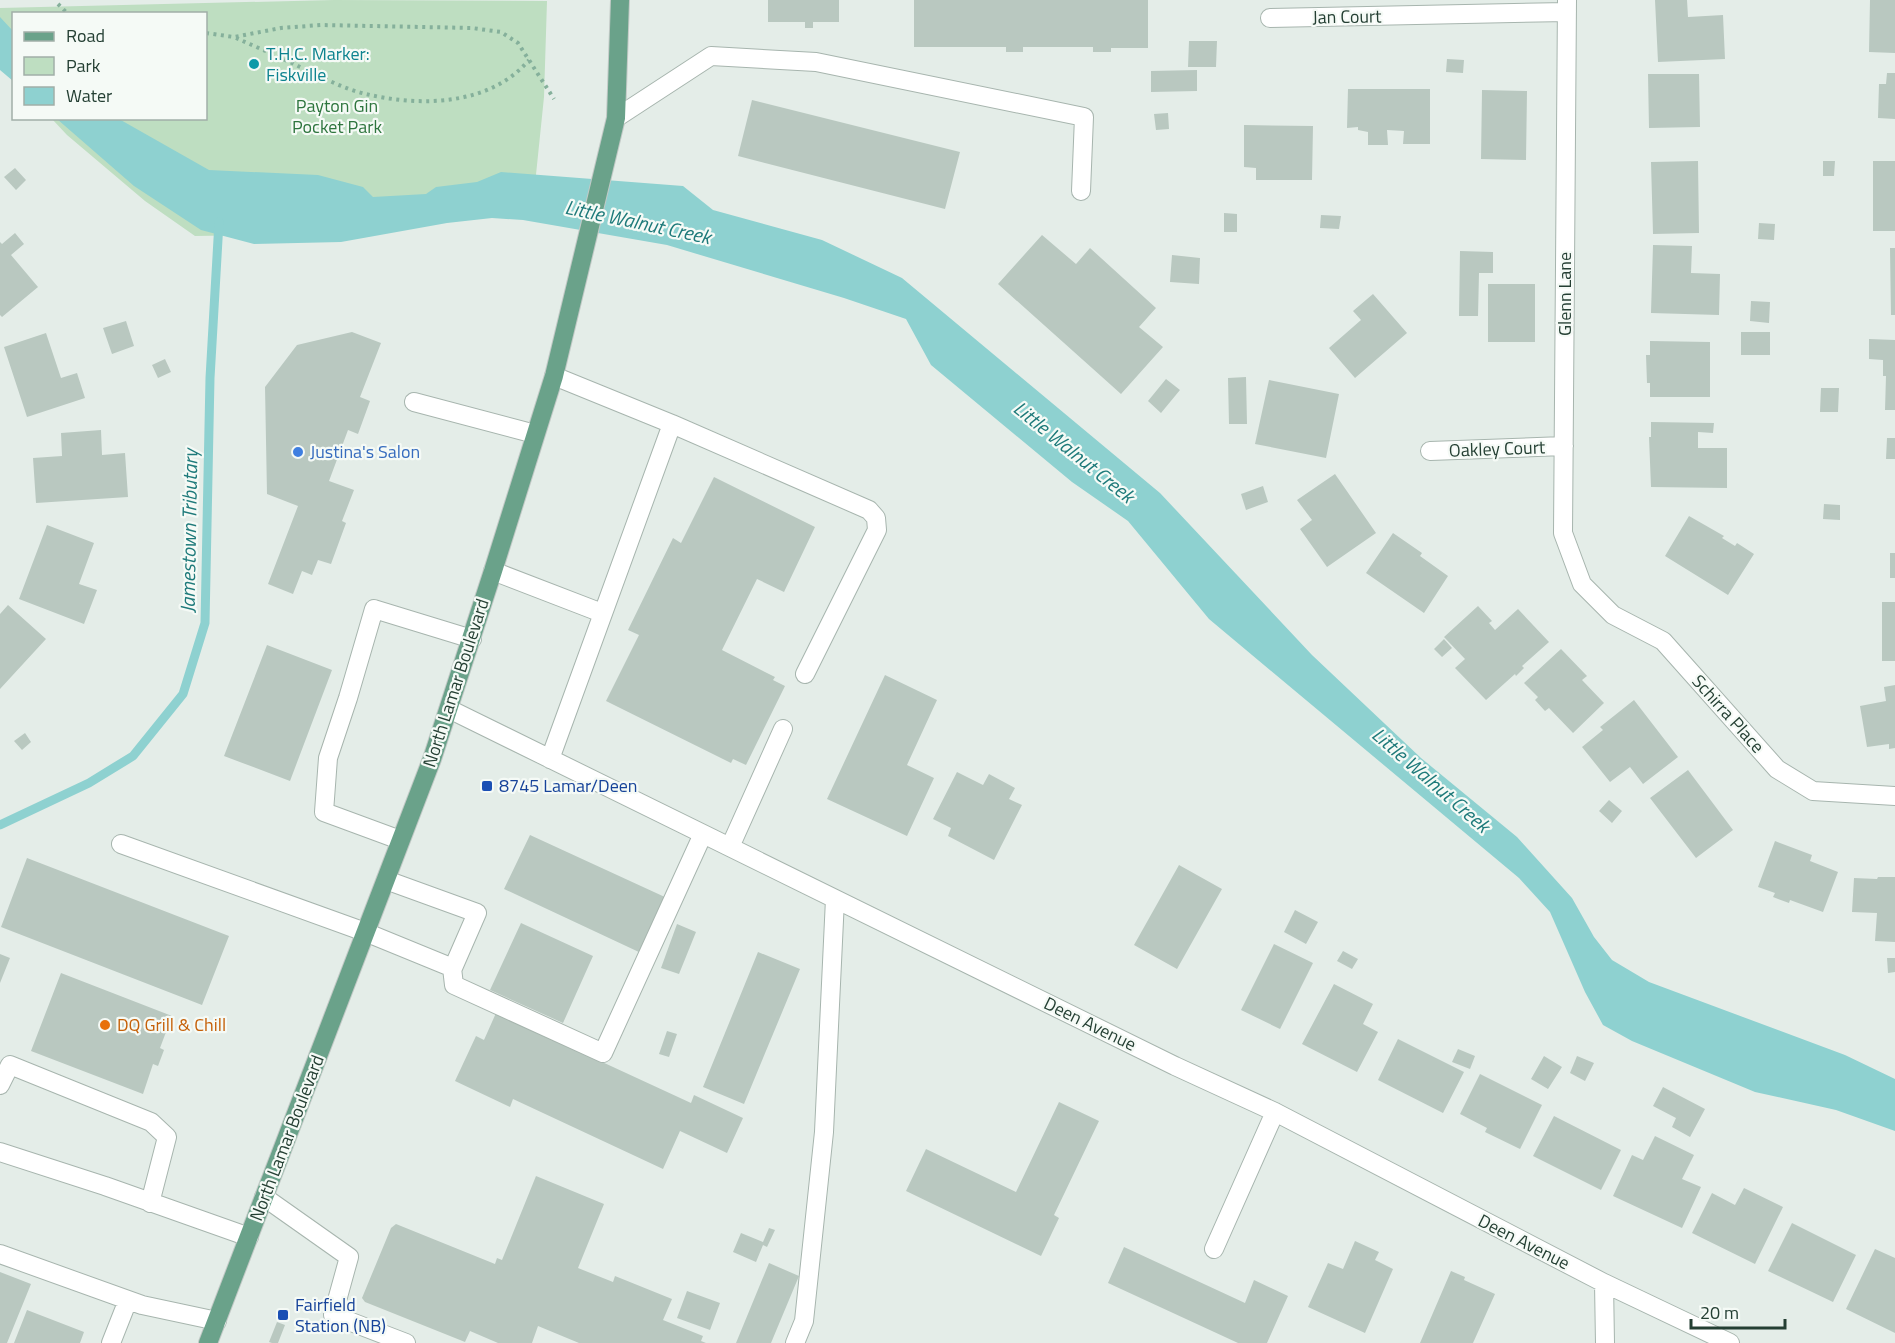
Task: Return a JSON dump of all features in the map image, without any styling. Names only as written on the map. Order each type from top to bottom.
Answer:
[{"type":"main road","name":"North Lamar Boulevard","points":[[208,1343],[432,759],[554,376],[616,118],[620,0]]},
{"type":"street","name":"Jan Court","points":[[1270,18],[1567,6]]},
{"type":"street","name":"Glenn Lane","points":[[1567,6],[1563,533],[1582,584]]},
{"type":"street","points":[[616,118],[711,56],[816,62],[1084,117],[1081,191]]},
{"type":"street","points":[[554,376],[672,424],[869,510],[876,518],[877,530],[805,674]]},
{"type":"street","points":[[414,402],[536,434]]},
{"type":"street","points":[[550,759],[672,424]]},
{"type":"street","name":"Oakley Court","points":[[1430,451],[1564,446]]},
{"type":"street","points":[[493,571],[602,613]]},
{"type":"street","name":"Schirra Place","points":[[1582,584],[1613,615],[1663,641],[1778,769],[1813,791],[1895,796]]},
{"type":"street","points":[[400,840],[324,812],[328,758],[374,609],[472,639]]},
{"type":"street","name":"Deen Avenue","points":[[448,709],[1275,1112],[1604,1283],[1730,1343]]},
{"type":"street","points":[[730,847],[783,729]]},
{"type":"street","points":[[386,880],[477,913],[452,968],[454,985],[603,1053],[703,834]]},
{"type":"street","points":[[121,844],[365,932],[452,968]]},
{"type":"street","points":[[795,1343],[804,1321],[824,1131],[836,899]]},
{"type":"street","points":[[0,1085],[10,1065],[151,1122],[167,1137],[150,1203]]},
{"type":"street","points":[[1214,1249],[1275,1112]]},
{"type":"street","points":[[0,1152],[249,1237]]},
{"type":"street","points":[[264,1197],[349,1257],[333,1315],[406,1343]]},
{"type":"street","points":[[0,1254],[128,1300],[217,1321]]},
{"type":"street","points":[[1604,1283],[1605,1343]]},
{"type":"street","points":[[111,1343],[128,1300]]},
{"type":"path","points":[[58,4],[66,12]]},
{"type":"path","points":[[234,37],[281,28],[321,25],[472,28],[501,32],[518,43],[554,99]]},
{"type":"path","points":[[207,33],[234,37],[325,79],[365,94],[420,101],[456,100],[491,88],[519,71],[529,60]]},
{"type":"green space","name":"Payton Gin Pocket Park","points":[[334,0],[547,1],[544,97],[534,194],[382,233],[195,236],[145,201],[67,135],[53,120],[207,120],[207,12],[12,12],[12,77],[0,63],[0,8]]},
{"type":"water","points":[[0,17],[12,30],[12,80],[0,70]]},
{"type":"water","name":"Little Walnut Creek","points":[[58,120],[121,120],[209,170],[318,175],[363,187],[373,197],[426,194],[436,187],[477,182],[501,172],[683,186],[713,210],[822,240],[902,278],[1160,493],[1312,655],[1421,758],[1517,837],[1572,898],[1594,937],[1612,960],[1649,982],[1845,1055],[1895,1079],[1895,1131],[1836,1110],[1755,1092],[1632,1041],[1603,1025],[1585,992],[1550,912],[1519,878],[1209,619],[1128,521],[1072,482],[931,365],[906,319],[667,245],[523,220],[492,218],[447,223],[341,242],[254,244],[201,230],[134,186]]},
{"type":"building","points":[[768,0],[839,0],[839,22],[813,22],[813,28],[805,28],[805,22],[768,22]]},
{"type":"building","points":[[914,0],[1148,0],[1148,48],[1111,48],[1111,52],[1093,52],[1093,47],[1023,47],[1023,52],[1006,52],[1006,47],[914,47]]},
{"type":"building","points":[[1655,0],[1687,0],[1688,17],[1723,15],[1725,59],[1658,62]]},
{"type":"building","points":[[1870,0],[1895,0],[1895,53],[1869,52]]},
{"type":"building","points":[[1189,41],[1217,41],[1216,67],[1188,67]]},
{"type":"building","points":[[1447,59],[1464,60],[1463,73],[1446,72]]},
{"type":"building","points":[[1197,70],[1197,91],[1151,92],[1151,71]]},
{"type":"building","points":[[1887,73],[1895,73],[1895,119],[1878,118],[1879,84],[1886,84]]},
{"type":"building","points":[[1648,74],[1699,74],[1700,127],[1649,128]]},
{"type":"building","points":[[1348,89],[1430,89],[1430,144],[1403,144],[1404,131],[1387,130],[1388,145],[1368,145],[1368,132],[1358,130],[1358,127],[1347,128]]},
{"type":"building","points":[[1482,90],[1527,91],[1526,160],[1481,159]]},
{"type":"building","points":[[752,100],[960,152],[945,209],[738,156]]},
{"type":"building","points":[[1168,113],[1169,129],[1156,130],[1154,114]]},
{"type":"building","points":[[1244,125],[1313,126],[1312,180],[1256,180],[1256,168],[1244,167]]},
{"type":"building","points":[[1698,161],[1699,233],[1653,234],[1651,162]]},
{"type":"building","points":[[1823,161],[1835,161],[1834,176],[1823,176]]},
{"type":"building","points":[[1873,161],[1895,161],[1895,231],[1873,231]]},
{"type":"building","points":[[15,168],[26,180],[16,190],[4,177]]},
{"type":"building","points":[[1224,213],[1237,214],[1237,232],[1224,232]]},
{"type":"building","points":[[1321,215],[1341,216],[1339,229],[1320,228]]},
{"type":"building","points":[[1759,223],[1775,224],[1774,240],[1758,239]]},
{"type":"building","points":[[15,233],[24,244],[11,255],[38,287],[2,317],[0,315],[0,242],[2,244]]},
{"type":"building","points":[[1042,235],[1076,264],[1090,248],[1156,308],[1139,327],[1163,347],[1121,394],[998,284]]},
{"type":"building","points":[[1653,245],[1692,246],[1691,273],[1720,274],[1719,315],[1651,313]]},
{"type":"building","points":[[1890,248],[1895,248],[1895,315],[1891,315]]},
{"type":"building","points":[[1460,251],[1493,252],[1493,273],[1479,273],[1478,316],[1459,316]]},
{"type":"building","points":[[1172,255],[1200,258],[1199,284],[1170,282]]},
{"type":"building","points":[[1488,284],[1535,284],[1535,342],[1488,342]]},
{"type":"building","points":[[1373,294],[1407,333],[1355,378],[1329,348],[1361,320],[1353,311]]},
{"type":"building","points":[[1751,301],[1770,302],[1769,323],[1750,321]]},
{"type":"building","points":[[126,321],[134,346],[112,354],[103,328]]},
{"type":"building","points":[[352,332],[381,343],[360,397],[370,401],[358,434],[348,430],[329,481],[354,490],[342,521],[346,523],[331,564],[318,560],[312,575],[302,571],[293,594],[268,584],[298,506],[267,494],[265,387],[297,345]]},
{"type":"building","points":[[1741,332],[1770,332],[1770,355],[1741,355]]},
{"type":"building","points":[[46,333],[61,378],[77,373],[85,398],[27,417],[4,347]]},
{"type":"building","points":[[1869,339],[1895,340],[1895,410],[1885,410],[1886,376],[1883,376],[1883,360],[1869,359]]},
{"type":"building","points":[[1650,341],[1710,342],[1710,397],[1650,397],[1646,355],[1650,355]]},
{"type":"building","points":[[165,359],[171,372],[158,378],[152,365]]},
{"type":"building","points":[[1246,377],[1247,424],[1229,424],[1228,378]]},
{"type":"building","points":[[1166,379],[1180,390],[1161,413],[1148,401]]},
{"type":"building","points":[[1269,380],[1339,394],[1326,458],[1255,444]]},
{"type":"building","points":[[1821,388],[1839,388],[1838,412],[1820,412]]},
{"type":"building","points":[[1651,422],[1714,423],[1713,433],[1698,432],[1698,448],[1727,448],[1727,488],[1651,487],[1649,437],[1651,437]]},
{"type":"building","points":[[101,430],[102,455],[125,453],[128,497],[36,503],[33,458],[62,456],[61,433]]},
{"type":"building","points":[[1887,438],[1895,438],[1895,459],[1886,459]]},
{"type":"building","points":[[1335,474],[1376,533],[1327,567],[1300,529],[1312,520],[1297,500]]},
{"type":"building","points":[[714,477],[815,527],[784,592],[757,579],[722,650],[775,677],[773,680],[785,686],[746,765],[733,759],[731,763],[606,701],[639,635],[628,630],[673,538],[681,543]]},
{"type":"building","points":[[1263,486],[1268,502],[1246,510],[1241,494]]},
{"type":"building","points":[[1824,504],[1840,505],[1840,520],[1823,519]]},
{"type":"building","points":[[1689,516],[1724,536],[1722,538],[1735,546],[1737,543],[1754,554],[1728,595],[1665,556]]},
{"type":"building","points":[[47,525],[94,543],[79,584],[97,590],[84,624],[19,599]]},
{"type":"building","points":[[1393,533],[1422,553],[1420,556],[1448,576],[1424,613],[1366,573]]},
{"type":"building","points":[[1890,553],[1895,553],[1895,578],[1890,578]]},
{"type":"building","points":[[1882,602],[1895,602],[1895,661],[1882,661]]},
{"type":"building","points":[[8,605],[46,639],[0,689],[0,614]]},
{"type":"building","points":[[1478,606],[1492,621],[1489,623],[1495,630],[1518,609],[1549,642],[1522,666],[1524,668],[1516,676],[1515,674],[1486,700],[1455,668],[1465,659],[1444,637]]},
{"type":"building","points":[[1444,639],[1452,648],[1442,657],[1434,649]]},
{"type":"building","points":[[267,645],[332,670],[290,781],[224,756]]},
{"type":"building","points":[[1561,649],[1587,676],[1582,680],[1604,703],[1573,733],[1549,708],[1545,711],[1535,700],[1538,697],[1524,683]]},
{"type":"building","points":[[885,675],[937,700],[907,765],[934,778],[907,836],[827,799]]},
{"type":"building","points":[[1895,685],[1895,748],[1889,749],[1889,744],[1867,747],[1860,706],[1886,701],[1884,687]]},
{"type":"building","points":[[1634,700],[1678,757],[1643,784],[1630,767],[1610,782],[1582,747],[1603,730],[1600,727]]},
{"type":"building","points":[[25,733],[31,742],[22,750],[14,741]]},
{"type":"building","points":[[1688,770],[1733,830],[1696,858],[1650,798]]},
{"type":"building","points":[[957,772],[983,785],[989,774],[1015,788],[1009,799],[1022,805],[994,860],[948,836],[951,828],[933,819]]},
{"type":"building","points":[[1609,800],[1622,811],[1612,823],[1599,811]]},
{"type":"building","points":[[530,835],[667,898],[641,953],[504,889]]},
{"type":"building","points":[[1775,841],[1812,855],[1810,861],[1838,872],[1823,912],[1790,900],[1789,903],[1773,897],[1775,893],[1758,887]]},
{"type":"building","points":[[27,858],[229,936],[202,1005],[1,927]]},
{"type":"building","points":[[1179,865],[1222,889],[1177,969],[1134,945]]},
{"type":"building","points":[[1878,877],[1895,877],[1895,942],[1875,941],[1877,913],[1852,912],[1854,878],[1877,879]]},
{"type":"building","points":[[1295,910],[1318,922],[1306,944],[1284,932]]},
{"type":"building","points":[[521,923],[593,956],[563,1023],[490,990]]},
{"type":"building","points":[[677,924],[696,932],[679,974],[661,968]]},
{"type":"building","points":[[1274,944],[1313,963],[1280,1029],[1241,1010]]},
{"type":"building","points":[[1343,951],[1358,959],[1352,969],[1337,961]]},
{"type":"building","points":[[758,952],[800,969],[744,1104],[703,1087]]},
{"type":"building","points":[[0,954],[10,958],[0,983]]},
{"type":"building","points":[[1887,958],[1895,958],[1895,972],[1888,973]]},
{"type":"building","name":"DQ Grill & Chill","points":[[61,973],[172,1016],[160,1048],[164,1050],[158,1066],[153,1064],[143,1094],[31,1051]]},
{"type":"building","points":[[1334,984],[1373,1004],[1363,1024],[1378,1032],[1357,1072],[1302,1044]]},
{"type":"building","points":[[496,1013],[691,1103],[694,1095],[743,1118],[727,1153],[680,1131],[663,1169],[513,1099],[510,1107],[455,1081],[476,1036],[484,1040]]},
{"type":"building","points":[[667,1031],[677,1034],[669,1057],[659,1054]]},
{"type":"building","points":[[1398,1039],[1464,1072],[1443,1113],[1378,1080]]},
{"type":"building","points":[[1458,1049],[1475,1056],[1470,1069],[1452,1062]]},
{"type":"building","points":[[1544,1056],[1562,1067],[1548,1089],[1531,1079]]},
{"type":"building","points":[[1577,1056],[1594,1063],[1585,1081],[1570,1073]]},
{"type":"building","points":[[1480,1074],[1542,1105],[1520,1149],[1485,1132],[1487,1128],[1460,1114]]},
{"type":"building","points":[[1663,1087],[1705,1109],[1690,1137],[1672,1127],[1676,1118],[1653,1106]]},
{"type":"building","points":[[1059,1102],[1099,1121],[1054,1215],[1059,1218],[1041,1256],[906,1191],[926,1149],[1016,1192]]},
{"type":"building","points":[[1554,1116],[1621,1150],[1601,1190],[1533,1156]]},
{"type":"building","points":[[1655,1136],[1694,1155],[1682,1179],[1701,1187],[1682,1228],[1613,1196],[1632,1155],[1643,1160]]},
{"type":"building","points":[[536,1176],[604,1204],[578,1268],[613,1282],[615,1276],[672,1299],[663,1320],[703,1336],[701,1341],[706,1343],[579,1343],[538,1326],[532,1343],[498,1343],[470,1331],[465,1342],[365,1302],[362,1298],[391,1228],[396,1224],[495,1264],[497,1258],[502,1260]]},
{"type":"building","points":[[1744,1188],[1783,1207],[1755,1264],[1692,1233],[1712,1193],[1735,1205]]},
{"type":"building","points":[[1792,1223],[1856,1255],[1833,1302],[1768,1271]]},
{"type":"building","points":[[769,1228],[775,1230],[767,1247],[763,1245],[756,1262],[733,1252],[741,1233],[763,1242]]},
{"type":"building","points":[[1355,1241],[1379,1252],[1375,1260],[1393,1269],[1365,1333],[1308,1307],[1328,1263],[1343,1269]]},
{"type":"building","points":[[1124,1247],[1245,1303],[1254,1280],[1288,1296],[1267,1343],[1238,1343],[1108,1283]]},
{"type":"building","points":[[1875,1249],[1895,1258],[1895,1333],[1846,1309]]},
{"type":"building","points":[[769,1263],[799,1276],[771,1343],[736,1343]]},
{"type":"building","points":[[1451,1271],[1465,1277],[1464,1280],[1495,1294],[1473,1343],[1420,1343]]},
{"type":"building","points":[[0,1272],[31,1284],[7,1343],[0,1343]]},
{"type":"building","points":[[687,1291],[720,1303],[710,1330],[677,1318]]},
{"type":"building","points":[[27,1310],[84,1332],[80,1343],[14,1343]]},
{"type":"building","points":[[277,1322],[285,1325],[278,1343],[272,1343],[269,1342]]},
{"type":"waterway","name":"Jamestown Tributary","points":[[0,825],[89,783],[133,756],[183,694],[205,623],[210,378],[219,222]]},
{"type":"place","name":"T.H.C. Marker: Fiskville","points":[[254,64]]},
{"type":"place","name":"Justina's Salon","points":[[298,452]]},
{"type":"place","name":"8745 Lamar/Deen","points":[[487,786]]},
{"type":"place","name":"DQ Grill & Chill","points":[[105,1025]]},
{"type":"place","name":"Fairfield Station (NB)","points":[[283,1315]]}]
